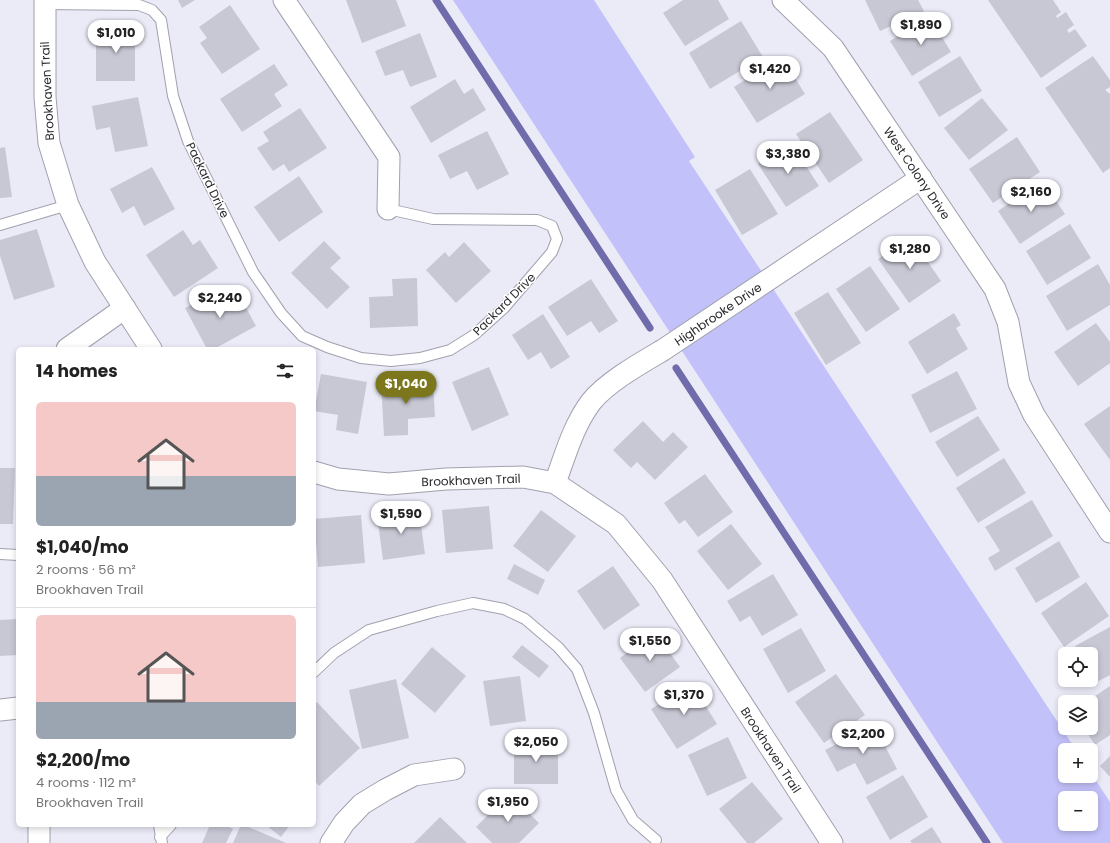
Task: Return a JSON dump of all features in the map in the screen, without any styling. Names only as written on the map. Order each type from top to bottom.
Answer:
[{"type":"street","name":"Packard Drive","points":[[284,0],[389,158],[388,209]]},
{"type":"street","name":"West Colony Drive","points":[[783,0],[833,48],[995,289],[1008,322],[1019,383],[1034,415],[1108,525]]},
{"type":"street","name":"Brookhaven Trail","points":[[45,2],[45,96],[49,143],[68,205],[95,262],[150,347]]},
{"type":"street","name":"Highbrooke Drive","points":[[555,484],[575,430],[592,402],[624,374],[663,350],[921,178]]},
{"type":"street","points":[[70,347],[125,308]]},
{"type":"street","name":"Brookhaven Trail","points":[[316,473],[338,479],[389,484],[486,477],[524,477],[555,484],[616,524],[662,580],[832,843]]},
{"type":"street","points":[[0,710],[16,708]]},
{"type":"street","points":[[331,843],[344,823],[362,804],[384,790],[414,775],[454,769]]},
{"type":"street","points":[[39,827],[40,843]]},
{"type":"lane","name":"Packard Drive","points":[[45,2],[139,5],[152,10],[160,20],[173,96],[188,141],[253,272],[280,313],[302,336],[327,348],[361,358],[391,360],[420,358],[450,350],[474,335],[504,308],[552,252],[557,239],[552,226],[537,220],[433,219],[388,209]]},
{"type":"lane","points":[[0,225],[68,205]]},
{"type":"lane","points":[[0,554],[16,555]]},
{"type":"lane","points":[[316,670],[334,653],[369,630],[437,611],[474,604],[504,609],[525,619],[558,647],[577,670],[594,713],[616,790],[633,820],[655,842]]},
{"type":"lane","points":[[159,827],[161,840]]},
{"type":"lane","points":[[161,840],[170,827]]},
{"type":"shaded area","points":[[453,0],[594,0],[695,157],[689,161],[1058,723],[1058,735],[1066,735],[1071,743],[1058,743],[1058,783],[1098,783],[1110,802],[1110,843],[1003,843]]},
{"type":"building","points":[[178,0],[195,0],[182,8]]},
{"type":"building","points":[[346,0],[396,0],[406,26],[362,43]]},
{"type":"building","points":[[683,0],[718,0],[729,19],[685,46],[663,13]]},
{"type":"building","points":[[865,0],[918,0],[924,11],[880,31]]},
{"type":"building","points":[[988,0],[1053,0],[1061,12],[1056,16],[1057,18],[1066,12],[1074,25],[1067,30],[1069,33],[1075,29],[1087,46],[1041,78]]},
{"type":"building","points":[[230,5],[260,49],[222,74],[200,43],[207,38],[199,27]]},
{"type":"building","points":[[929,16],[951,52],[912,76],[890,41]]},
{"type":"building","points":[[741,21],[763,57],[710,89],[689,53]]},
{"type":"building","points":[[96,26],[135,26],[135,81],[96,81]]},
{"type":"building","points":[[420,33],[437,77],[410,87],[403,70],[385,76],[375,51]]},
{"type":"building","points":[[960,56],[982,91],[939,117],[918,82]]},
{"type":"building","points":[[1093,56],[1110,80],[1110,87],[1105,90],[1110,94],[1110,168],[1103,173],[1045,88]]},
{"type":"building","points":[[782,57],[805,94],[757,123],[734,87]]},
{"type":"building","points":[[274,64],[288,85],[274,94],[282,106],[242,132],[220,99]]},
{"type":"building","points":[[455,79],[464,94],[473,88],[486,110],[431,143],[410,107]]},
{"type":"building","points":[[138,97],[148,146],[115,152],[110,127],[96,130],[92,106]]},
{"type":"building","points":[[982,98],[1008,130],[969,160],[944,128]]},
{"type":"building","points":[[300,108],[327,148],[289,172],[284,164],[273,171],[257,148],[269,141],[263,132]]},
{"type":"building","points":[[830,112],[863,160],[829,183],[796,134]]},
{"type":"building","points":[[487,131],[509,174],[477,190],[467,171],[450,179],[438,155]]},
{"type":"building","points":[[1017,137],[1040,172],[993,203],[969,169]]},
{"type":"building","points":[[791,143],[819,186],[786,207],[758,164]]},
{"type":"building","points":[[5,147],[12,197],[0,198],[0,148]]},
{"type":"building","points":[[152,167],[175,209],[144,226],[134,206],[122,213],[110,189]]},
{"type":"building","points":[[750,169],[778,214],[742,235],[715,190]]},
{"type":"building","points":[[299,176],[323,212],[279,242],[254,207]]},
{"type":"building","points":[[1042,181],[1065,214],[1020,244],[998,211]]},
{"type":"building","points":[[1070,224],[1091,258],[1047,285],[1026,251]]},
{"type":"building","points":[[37,229],[55,287],[14,300],[0,256],[0,240]]},
{"type":"building","points":[[183,230],[193,245],[200,240],[218,268],[174,297],[146,255]]},
{"type":"building","points":[[911,237],[941,281],[909,303],[878,259]]},
{"type":"building","points":[[324,241],[341,258],[330,268],[350,287],[327,309],[291,273]]},
{"type":"building","points":[[464,242],[491,271],[456,303],[426,270],[445,252],[449,257]]},
{"type":"building","points":[[1098,264],[1110,285],[1110,305],[1067,331],[1046,296]]},
{"type":"building","points":[[870,266],[900,309],[866,332],[836,289]]},
{"type":"building","points":[[417,278],[418,326],[370,328],[369,297],[393,296],[392,279]]},
{"type":"building","points":[[591,279],[618,321],[599,333],[591,321],[567,336],[548,307]]},
{"type":"building","points":[[225,287],[235,306],[243,302],[256,326],[218,347],[206,347],[185,308]]},
{"type":"building","points":[[828,292],[861,343],[826,365],[794,313]]},
{"type":"building","points":[[954,313],[961,325],[956,328],[968,349],[927,374],[908,342]]},
{"type":"building","points":[[543,314],[570,357],[551,369],[541,352],[528,360],[512,335]]},
{"type":"building","points":[[1096,323],[1110,342],[1110,363],[1078,386],[1054,352]]},
{"type":"building","points":[[489,367],[509,415],[472,431],[452,382]]},
{"type":"building","points":[[957,371],[977,409],[930,433],[911,395]]},
{"type":"building","points":[[321,374],[367,382],[358,434],[336,430],[338,415],[316,411],[316,400]]},
{"type":"building","points":[[433,381],[435,417],[408,419],[408,435],[384,436],[381,383]]},
{"type":"building","points":[[1110,406],[1110,460],[1084,424]]},
{"type":"building","points":[[978,416],[1000,450],[957,477],[935,442]]},
{"type":"building","points":[[643,421],[663,442],[673,432],[688,447],[655,480],[637,462],[631,468],[613,450]]},
{"type":"building","points":[[1004,458],[1026,493],[978,523],[956,488]]},
{"type":"building","points":[[0,468],[15,468],[13,524],[0,524]]},
{"type":"building","points":[[705,474],[733,512],[698,537],[685,520],[679,524],[664,503]]},
{"type":"building","points":[[1032,500],[1053,536],[995,571],[988,558],[1000,551],[985,527]]},
{"type":"building","points":[[489,506],[493,549],[446,553],[442,510]]},
{"type":"building","points":[[419,510],[425,554],[383,560],[377,515]]},
{"type":"building","points":[[541,510],[576,536],[548,572],[513,546]]},
{"type":"building","points":[[361,515],[365,563],[318,567],[316,519]]},
{"type":"building","points":[[731,524],[762,564],[728,590],[697,551]]},
{"type":"building","points":[[1059,541],[1080,577],[1036,603],[1015,568]]},
{"type":"building","points":[[514,564],[545,580],[538,595],[507,579]]},
{"type":"building","points":[[613,566],[640,605],[604,630],[577,591]]},
{"type":"building","points":[[773,574],[798,615],[762,636],[750,616],[740,622],[727,601]]},
{"type":"building","points":[[1086,582],[1109,616],[1064,647],[1041,613]]},
{"type":"building","points":[[16,619],[16,655],[0,656],[0,620]]},
{"type":"building","points":[[1110,627],[1110,675],[1098,681],[1098,647],[1075,646]]},
{"type":"building","points":[[801,628],[826,671],[788,693],[763,649]]},
{"type":"building","points":[[655,632],[680,667],[645,692],[620,658]]},
{"type":"building","points":[[522,645],[549,666],[539,678],[512,657]]},
{"type":"building","points":[[432,647],[466,676],[435,713],[401,684]]},
{"type":"building","points":[[836,674],[865,715],[824,743],[795,702]]},
{"type":"building","points":[[520,676],[526,721],[490,726],[483,681]]},
{"type":"building","points":[[396,679],[409,738],[362,749],[349,690]]},
{"type":"building","points":[[692,684],[717,724],[677,749],[651,709]]},
{"type":"building","points":[[1110,686],[1110,735],[1098,743],[1094,743],[1089,735],[1098,735],[1098,695],[1096,695]]},
{"type":"building","points":[[317,702],[360,748],[319,786],[316,782]]},
{"type":"building","points":[[874,725],[897,769],[867,785],[855,763],[837,772],[825,750]]},
{"type":"building","points":[[728,737],[747,778],[707,796],[688,755]]},
{"type":"building","points":[[514,742],[558,742],[558,784],[514,784]]},
{"type":"building","points":[[1110,756],[1110,777],[1100,766]]},
{"type":"building","points":[[903,775],[928,817],[890,840],[866,797]]},
{"type":"building","points":[[752,782],[783,819],[754,843],[747,843],[719,809]]},
{"type":"building","points":[[509,794],[539,823],[519,843],[492,843],[476,827]]},
{"type":"building","points":[[440,817],[467,843],[414,843]]},
{"type":"building","points":[[209,827],[229,827],[233,829],[226,843],[202,843]]},
{"type":"building","points":[[240,827],[249,827],[286,843],[233,843]]},
{"type":"building","points":[[268,827],[288,827],[281,837]]},
{"type":"building","points":[[932,827],[942,843],[912,843],[910,841]]},
{"type":"waterway","points":[[436,0],[650,328]]},
{"type":"waterway","points":[[676,368],[987,843]]}]
